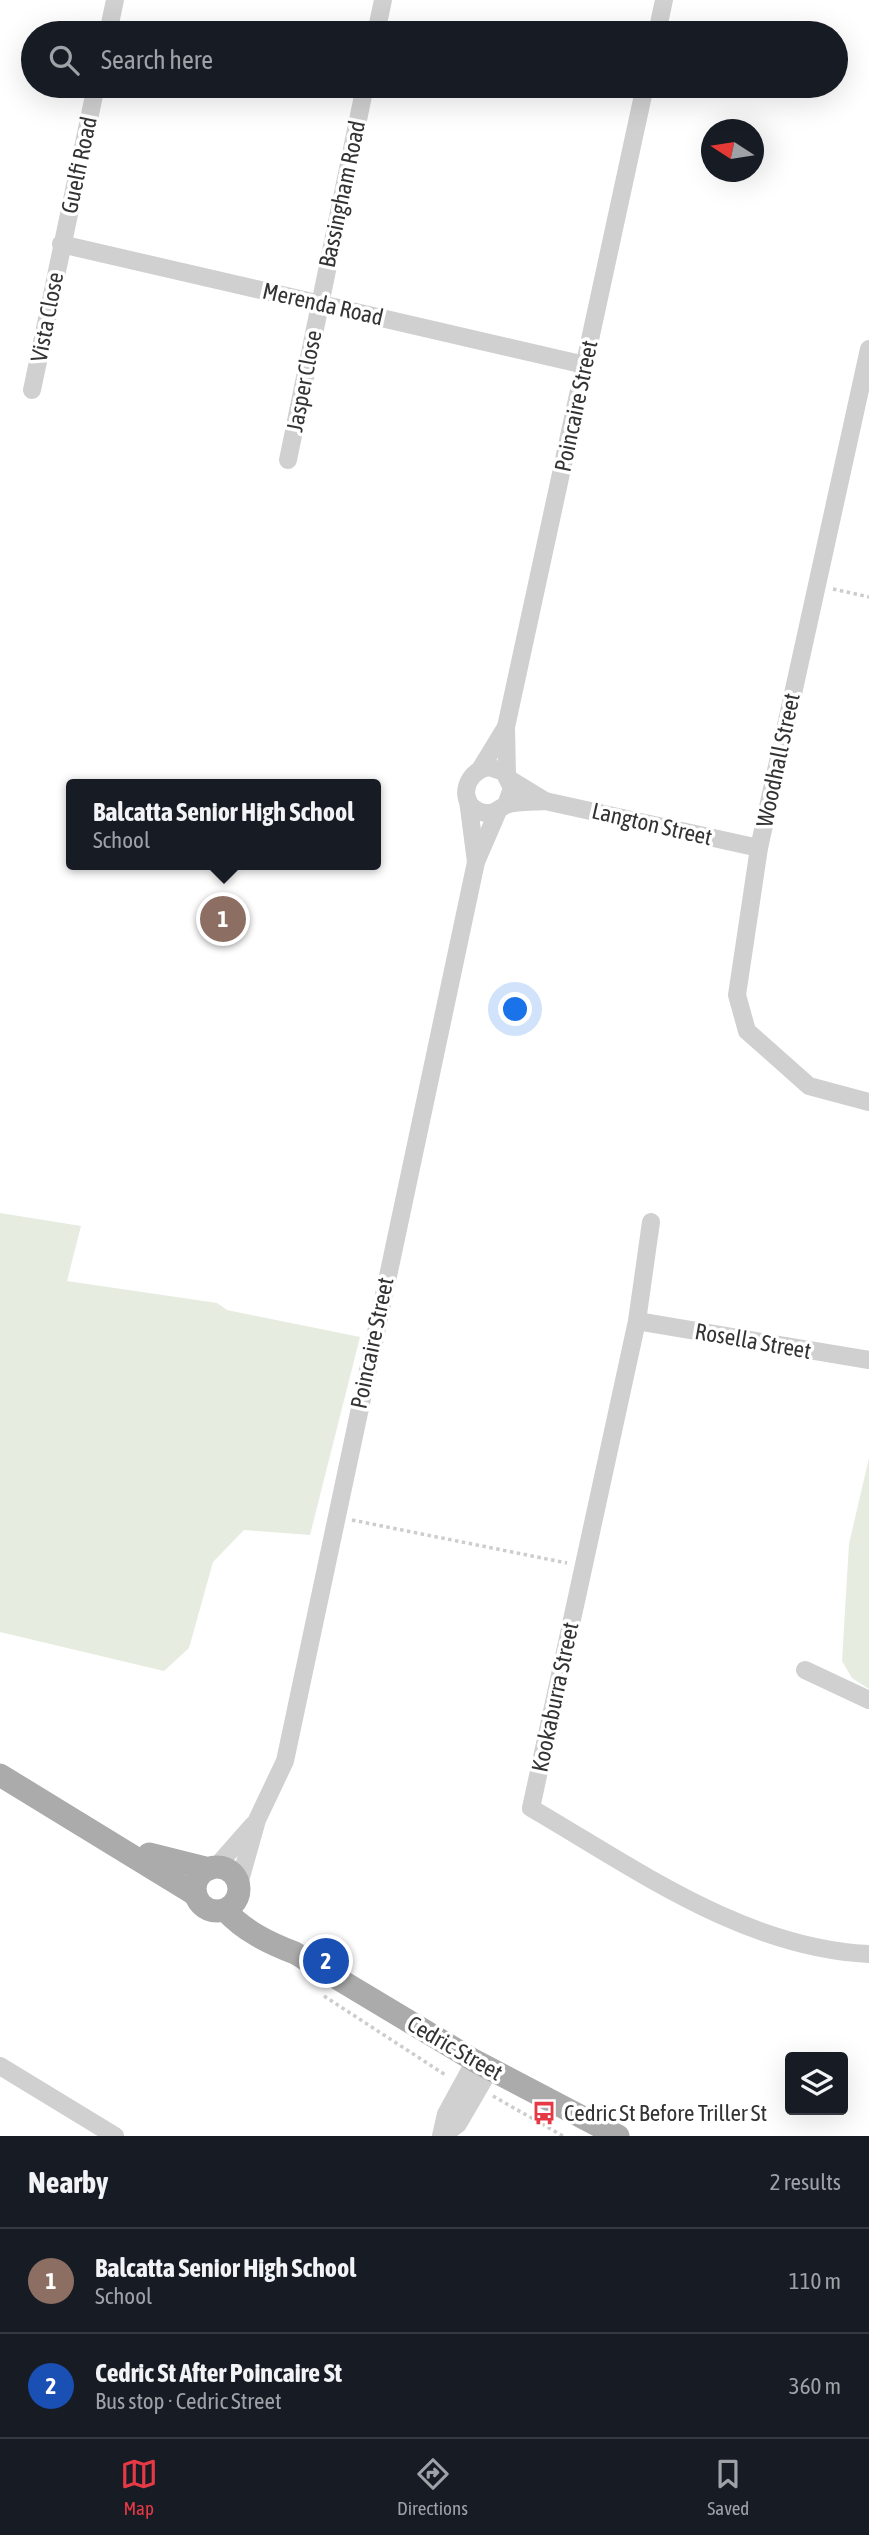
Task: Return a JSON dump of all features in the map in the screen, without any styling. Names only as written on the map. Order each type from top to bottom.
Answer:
[{"type":"main road","name":"Cedric Street","points":[[0,1774],[196,1895],[207,1908],[234,1897]]},
{"type":"main road","name":"Cedric Street","points":[[110,1840],[160,1859],[231,1871],[234,1897],[295,1953],[483,2065],[618,2136]]},
{"type":"main road","points":[[196,1895],[197,1881],[212,1868]]},
{"type":"street","points":[[111,21],[115,0]]},
{"type":"street","points":[[379,21],[383,0]]},
{"type":"street","points":[[660,21],[664,0]]},
{"type":"street","name":"Guelfi Road","points":[[61,244],[93,98]]},
{"type":"street","name":"Bassingham Road","points":[[320,302],[362,98]]},
{"type":"street","name":"Poincaire Street","points":[[508,777],[506,727],[642,98]]},
{"type":"street","name":"Merenda Road","points":[[61,244],[585,365]]},
{"type":"street","name":"Vista Close","points":[[32,390],[61,244]]},
{"type":"street","name":"Jasper Close","points":[[288,460],[320,302]]},
{"type":"street","name":"Woodhall Street","points":[[869,349],[759,848],[737,995],[747,1031],[809,1086],[869,1102]]},
{"type":"street","name":"Poincaire Street","points":[[481,768],[506,727]]},
{"type":"street","points":[[481,768],[497,768],[508,777],[512,793],[502,808],[481,811],[468,800],[467,781],[481,768]]},
{"type":"street","name":"Langton Street","points":[[508,777],[545,801],[759,848]]},
{"type":"street","name":"Poincaire Street","points":[[468,800],[476,862]]},
{"type":"street","name":"Langton Street","points":[[502,808],[545,801]]},
{"type":"street","name":"Poincaire Street","points":[[234,1897],[257,1820],[285,1760],[476,862],[502,808]]},
{"type":"street","name":"Kookaburra Street","points":[[651,1222],[637,1321],[531,1808],[713,1914],[832,1952],[869,1954]]},
{"type":"street","name":"Rosella Street","points":[[637,1321],[869,1360]]},
{"type":"street","points":[[805,1670],[869,1700]]},
{"type":"street","name":"Poincaire Street","points":[[212,1868],[257,1820]]},
{"type":"street","points":[[442,2136],[458,2124],[483,2065]]},
{"type":"street","points":[[0,2066],[115,2136]]},
{"type":"path","points":[[816,585],[869,597]]},
{"type":"path","points":[[335,1517],[583,1566]]},
{"type":"path","points":[[488,2094],[563,2136]]},
{"type":"shaded area","points":[[0,1213],[81,1226],[67,1281],[217,1303],[227,1310],[360,1337],[310,1535],[244,1530],[213,1562],[189,1648],[164,1671],[0,1632]]},
{"type":"shaded area","points":[[869,1458],[869,1689],[852,1678],[842,1661],[849,1544]]},
{"type":"place","name":"Balcatta Senior High School","points":[[223,919]]},
{"type":"place","name":"Cedric St After Poincaire St","points":[[326,1961]]},
{"type":"place","name":"Cedric St Before Triller St","points":[[544,2113]]}]
